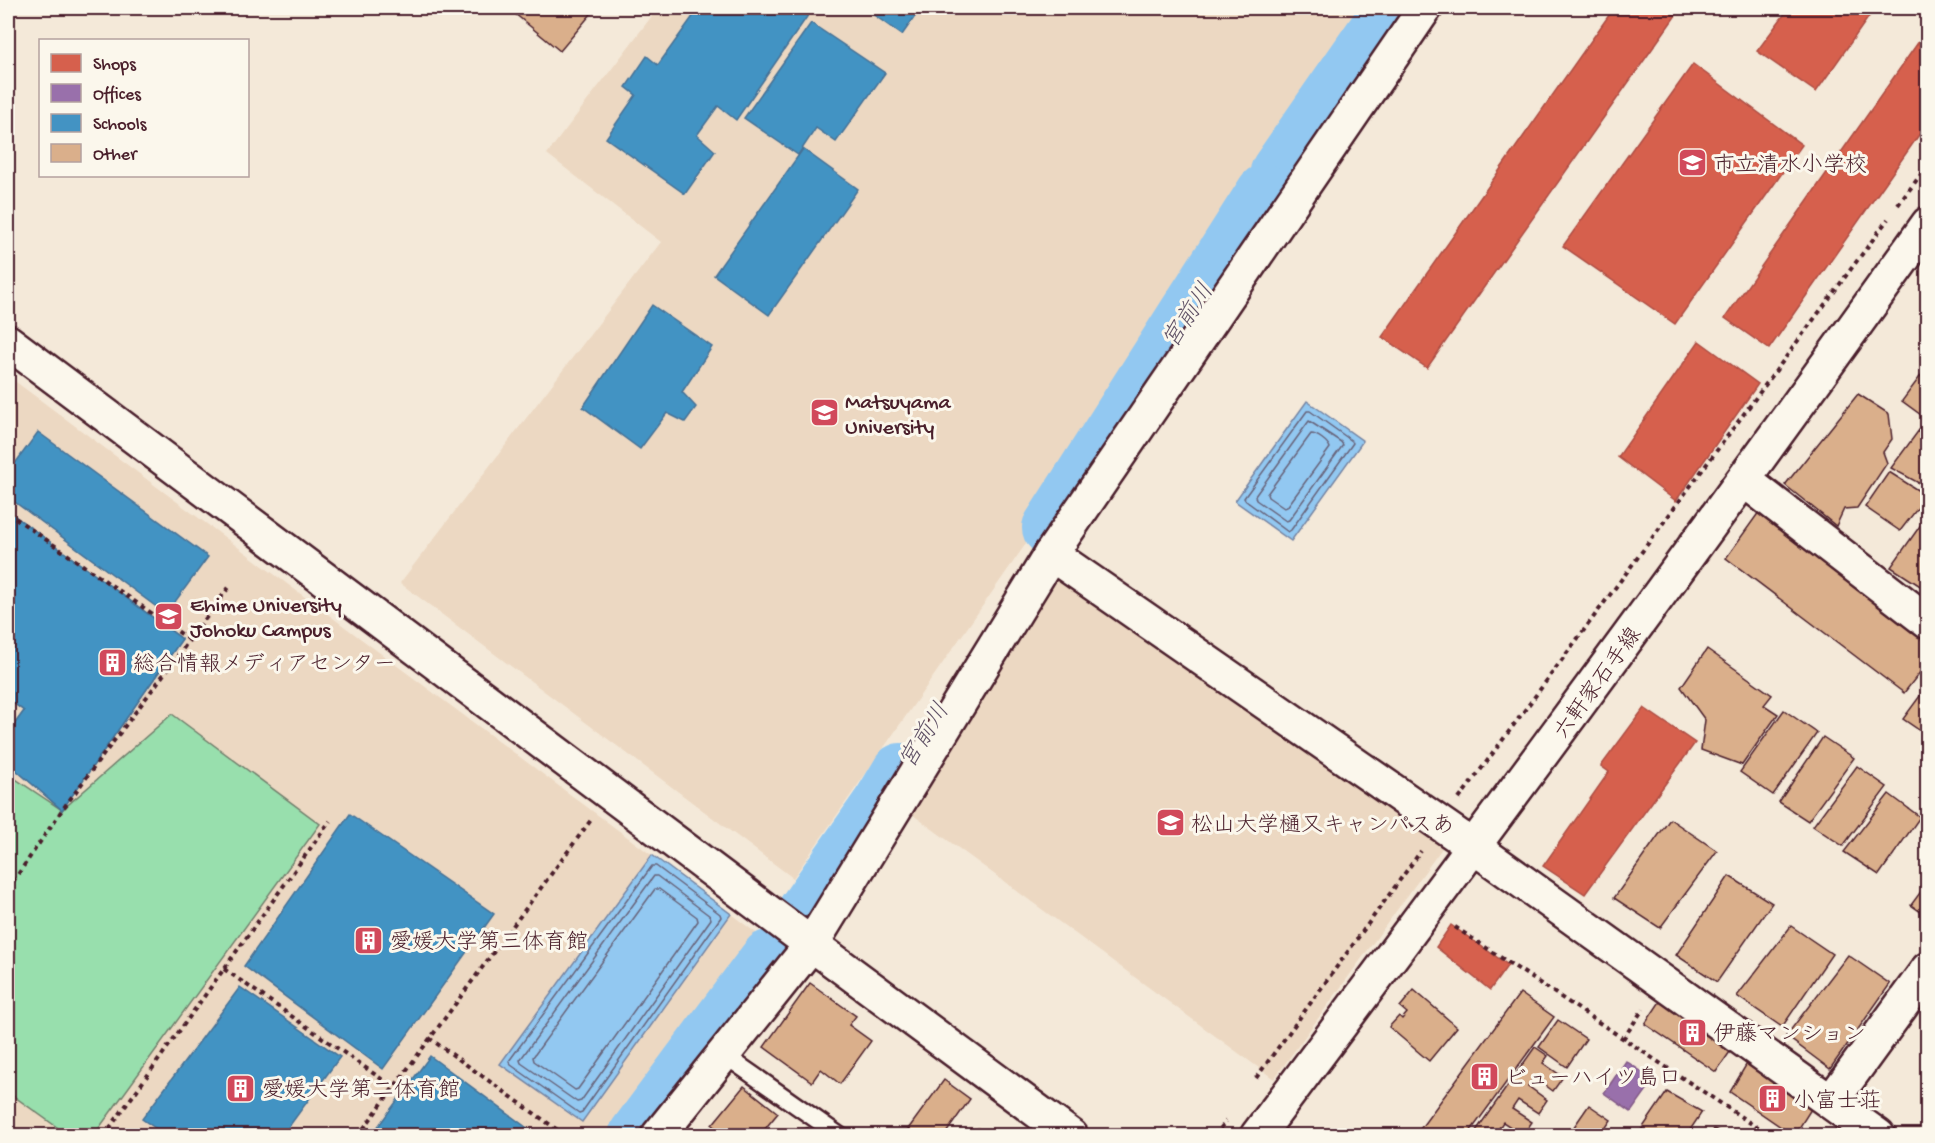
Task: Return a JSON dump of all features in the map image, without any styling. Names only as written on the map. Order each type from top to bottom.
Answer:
[{"type":"street","points":[[658,1136],[723,1054],[1051,554],[1425,8]]},
{"type":"street","name":"六軒家石手線","points":[[1257,1136],[1474,847],[1744,480],[1928,224]]},
{"type":"street","points":[[8,342],[800,936],[1071,1136]]},
{"type":"street","points":[[1744,480],[1928,622]]},
{"type":"street","points":[[1051,554],[1474,847],[1878,1136]]},
{"type":"street","points":[[1831,1102],[1928,969]]},
{"type":"lane","points":[[723,1054],[840,1136]]},
{"type":"path","points":[[1250,1087],[1441,824],[1928,165]]},
{"type":"path","points":[[8,513],[190,640]]},
{"type":"path","points":[[8,889],[62,810],[230,586]]},
{"type":"path","points":[[358,1136],[610,794]]},
{"type":"path","points":[[104,1136],[330,821]]},
{"type":"path","points":[[1451,925],[1770,1136]]},
{"type":"path","points":[[224,969],[393,1087]]},
{"type":"path","points":[[429,1038],[566,1136]]},
{"type":"path","points":[[1215,1136],[1229,1116]]},
{"type":"shaded area","name":"Matsuyama University","points":[[658,8],[1399,8],[793,878],[400,583],[661,242],[547,154]]},
{"type":"shaded area","name":"Ehime University Johoku Campus","points":[[8,376],[763,938],[624,1135],[8,1135]]},
{"type":"shaded area","name":"松山大学樋又キャンパスあ","points":[[1065,567],[1445,844],[1274,1079],[894,801]]},
{"type":"green space","points":[[172,714],[320,824],[94,1135],[68,1135],[8,1092],[8,774],[62,810]]},
{"type":"water","points":[[1307,401],[1363,441],[1291,541],[1235,501]]},
{"type":"water","points":[[652,855],[731,914],[582,1122],[500,1064]]},
{"type":"building: Shops","points":[[1614,8],[1681,8],[1427,368],[1382,337]]},
{"type":"building: Shops","points":[[1789,8],[1875,8],[1816,92],[1757,51]]},
{"type":"building: Shops","points":[[1924,34],[1928,37],[1928,122],[1769,349],[1725,318]]},
{"type":"building: Shops","points":[[1693,64],[1802,145],[1675,324],[1563,246]]},
{"type":"building: Shops","points":[[1699,341],[1758,384],[1676,501],[1618,457]]},
{"type":"building: Shops","points":[[1644,708],[1695,743],[1585,894],[1543,866],[1609,772],[1601,766]]},
{"type":"building: Shops","points":[[1451,925],[1508,965],[1490,990],[1436,947]]},
{"type":"building: Shops","points":[[978,1128],[988,1136],[973,1136]]},
{"type":"building: Offices","points":[[1626,1061],[1654,1080],[1631,1112],[1604,1093]]},
{"type":"building: Schools","points":[[699,8],[807,8],[811,11],[736,120],[718,106],[697,135],[715,151],[685,194],[606,138],[636,95],[626,87],[647,56],[658,65]]},
{"type":"building: Schools","points":[[864,8],[921,8],[902,35]]},
{"type":"building: Schools","points":[[811,23],[885,73],[836,142],[816,128],[798,155],[744,118]]},
{"type":"building: Schools","points":[[803,149],[858,189],[769,315],[714,275]]},
{"type":"building: Schools","points":[[652,305],[712,347],[682,392],[696,407],[685,422],[667,413],[640,449],[583,407]]},
{"type":"building: Schools","points":[[38,432],[208,557],[166,614],[8,497],[8,473]]},
{"type":"building: Schools","name":"総合情報メディアセンター","points":[[8,511],[182,639],[62,810],[8,763],[8,733],[24,711],[8,699]],"holes":[[[45,604],[82,631],[50,676],[12,649]]]},
{"type":"building: Schools","name":"総合情報メディアセンター","points":[[8,511],[182,639],[62,810],[8,763],[8,733],[24,711],[8,699]]},
{"type":"building: Schools","name":"愛媛大学第三体育館","points":[[350,814],[494,914],[383,1069],[244,966]]},
{"type":"building: Schools","name":"愛媛大学第二体育館","points":[[240,987],[340,1057],[282,1136],[167,1136],[142,1119]]},
{"type":"building: Schools","points":[[430,1056],[538,1136],[371,1136]]},
{"type":"building: Other","points":[[508,8],[596,8],[560,51]]},
{"type":"building: Other","points":[[1928,366],[1928,420],[1902,401]]},
{"type":"building: Other","points":[[1858,394],[1889,414],[1892,439],[1883,452],[1887,463],[1857,508],[1844,509],[1836,526],[1785,485]]},
{"type":"building: Other","points":[[1922,426],[1928,430],[1928,488],[1891,468]]},
{"type":"building: Other","points":[[1889,472],[1927,496],[1900,531],[1865,507]]},
{"type":"building: Other","points":[[1759,512],[1928,639],[1928,662],[1904,693],[1726,558]]},
{"type":"building: Other","points":[[1928,517],[1928,591],[1891,567]]},
{"type":"building: Other","points":[[1707,649],[1772,695],[1764,705],[1778,714],[1742,765],[1701,750],[1705,720],[1681,687]]},
{"type":"building: Other","points":[[1928,685],[1928,736],[1903,719]]},
{"type":"building: Other","points":[[1784,710],[1817,733],[1773,795],[1740,772]]},
{"type":"building: Other","points":[[1823,737],[1854,758],[1808,821],[1779,802]]},
{"type":"building: Other","points":[[1857,766],[1887,787],[1843,846],[1813,826]]},
{"type":"building: Other","points":[[1889,794],[1920,817],[1879,875],[1844,852]]},
{"type":"building: Other","points":[[1670,819],[1717,851],[1660,928],[1614,898]]},
{"type":"building: Other","points":[[1729,876],[1772,903],[1717,982],[1676,955]]},
{"type":"building: Other","points":[[1928,882],[1928,917],[1911,905]]},
{"type":"building: Other","points":[[1791,926],[1832,954],[1782,1027],[1737,996]]},
{"type":"building: Other","points":[[1848,955],[1890,984],[1830,1069],[1786,1036]]},
{"type":"building: Other","points":[[810,983],[856,1016],[849,1025],[871,1041],[840,1084],[821,1069],[812,1082],[764,1047]]},
{"type":"building: Other","points":[[1414,990],[1457,1027],[1429,1061],[1389,1027],[1399,1016],[1402,1019],[1407,1013],[1400,1007]]},
{"type":"building: Other","name":"伊藤マンション","points":[[1667,991],[1739,1039],[1716,1072],[1645,1024]]},
{"type":"building: Other","name":"ビューハイツ島口","points":[[1520,993],[1554,1017],[1467,1136],[1415,1136]]},
{"type":"building: Other","points":[[1558,1020],[1586,1039],[1567,1067],[1539,1047]]},
{"type":"building: Other","points":[[1535,1047],[1548,1056],[1543,1063],[1563,1077],[1553,1091],[1534,1077],[1528,1086],[1547,1100],[1538,1113],[1518,1100],[1512,1109],[1532,1122],[1523,1135],[1503,1122],[1497,1131],[1503,1136],[1473,1135]]},
{"type":"building: Other","name":"小富士荘","points":[[1749,1060],[1813,1106],[1794,1136],[1730,1092]]},
{"type":"building: Other","points":[[944,1080],[970,1099],[944,1136],[903,1136]]},
{"type":"building: Other","points":[[744,1086],[778,1113],[759,1136],[725,1136],[712,1125]]},
{"type":"building: Other","points":[[1667,1092],[1702,1112],[1686,1136],[1637,1136]]},
{"type":"building: Other","points":[[1589,1105],[1611,1120],[1600,1136],[1571,1136],[1569,1134]]},
{"type":"building: Other","points":[[808,1128],[810,1136],[774,1136]]},
{"type":"building: Other","points":[[1714,1129],[1727,1136],[1710,1136]]},
{"type":"waterway","name":"宮前川","points":[[1279,172],[1393,8]]},
{"type":"waterway","name":"宮前川","points":[[1051,528],[1265,193]]},
{"type":"waterway","name":"宮前川","points":[[806,912],[881,805],[901,772]]},
{"type":"waterway","name":"宮前川","points":[[637,1136],[769,959]]},
{"type":"place","name":"市立清水小学校","points":[[1692,163]]},
{"type":"place","name":"Matsuyama University","points":[[824,413]]},
{"type":"place","name":"Ehime University Johoku Campus","points":[[169,616]]},
{"type":"place","name":"総合情報メディアセンター","points":[[112,662]]},
{"type":"place","name":"松山大学樋又キャンパスあ","points":[[1170,823]]},
{"type":"place","name":"愛媛大学第三体育館","points":[[369,940]]},
{"type":"place","name":"伊藤マンション","points":[[1692,1032]]},
{"type":"place","name":"ビューハイツ島口","points":[[1484,1076]]},
{"type":"place","name":"愛媛大学第二体育館","points":[[241,1088]]},
{"type":"place","name":"小富士荘","points":[[1772,1099]]}]
